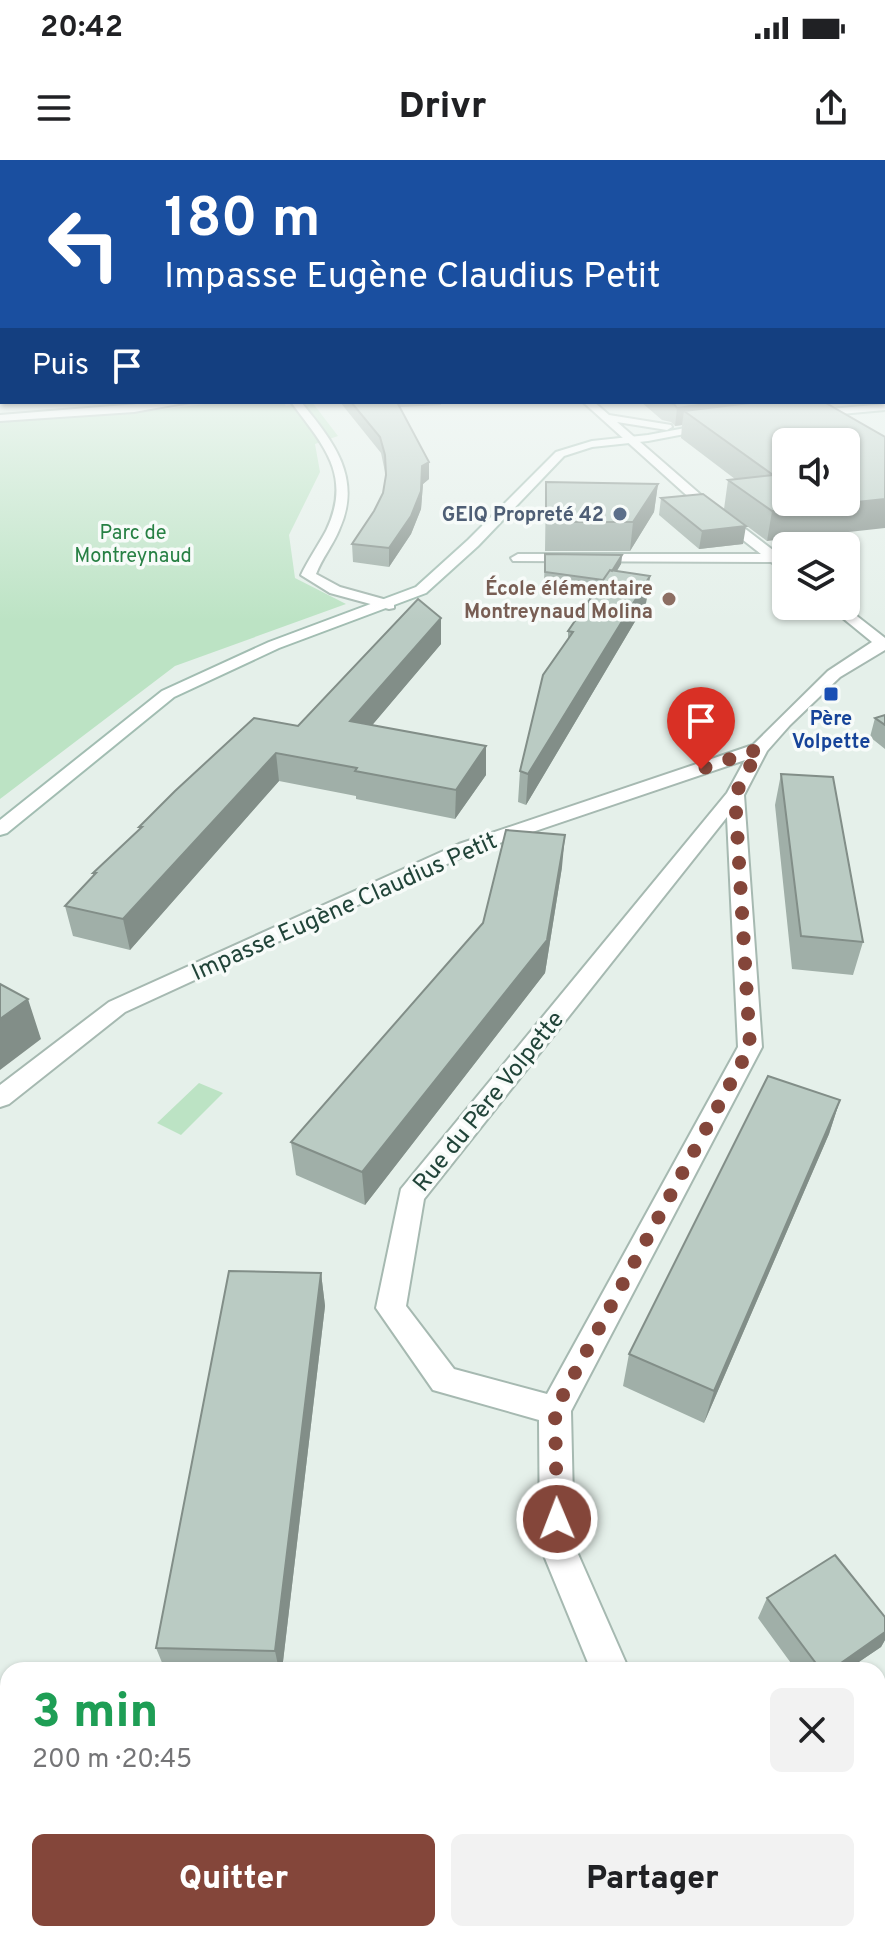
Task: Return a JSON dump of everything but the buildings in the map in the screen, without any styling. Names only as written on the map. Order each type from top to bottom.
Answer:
[{"type":"street","points":[[336,455],[344,480],[336,525],[308,575],[335,590],[389,605]]},
{"type":"street","points":[[0,829],[168,694],[274,645],[389,605],[421,590],[473,543],[559,455]]},
{"type":"street","points":[[649,455],[689,492],[772,556]]},
{"type":"street","points":[[518,558],[772,558]]},
{"type":"street","points":[[853,620],[884,644]]},
{"type":"street","name":"Rue du Père Volpette","points":[[555,1410],[444,1380],[391,1308],[411,1196],[735,795],[759,749],[834,674],[884,644]]},
{"type":"street","name":"Impasse Eugène Claudius Petit","points":[[0,1098],[117,1007],[466,848],[759,749]]},
{"type":"street","points":[[607,1662],[557,1546],[555,1410],[750,1047],[735,795]]},
{"type":"green space","name":"Parc de Montreynaud","points":[[0,455],[317,455],[320,472],[289,535],[295,578],[346,604],[175,666],[0,799]]},
{"type":"green space","points":[[199,1083],[223,1093],[181,1135],[157,1123]]},
{"type":"place","name":"GEIQ Propreté 42","points":[[620,514]]},
{"type":"place","name":"École élémentaire Montreynaud Molina","points":[[669,599]]},
{"type":"place","name":"Père Volpette","points":[[831,694]]},
{"type":"route","points":[[557,1519],[555,1410],[750,1047],[735,795],[759,749],[701,769]]}]
